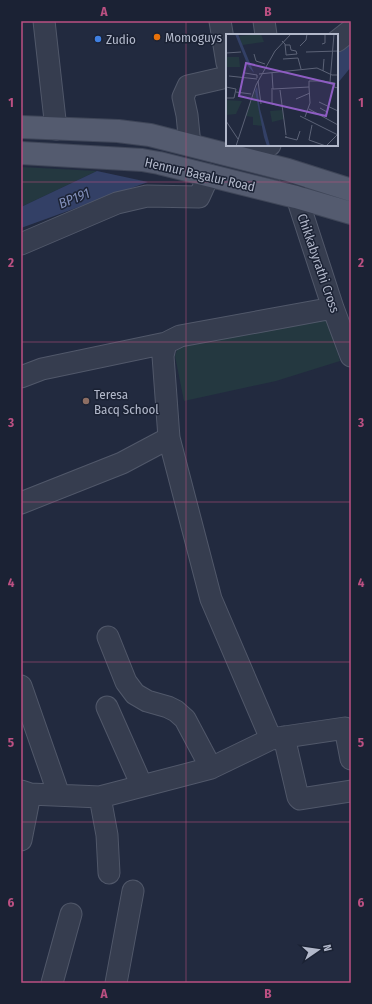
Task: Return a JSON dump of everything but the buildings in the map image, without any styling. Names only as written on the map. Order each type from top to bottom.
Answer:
[{"type":"main road","name":"Hennur Bagalur Road","points":[[21,127],[118,131],[150,135],[219,151],[288,170],[351,190]]},
{"type":"main road","name":"Hennur Bagalur Road","points":[[21,153],[142,160],[168,165],[296,197],[351,213]]},
{"type":"street","points":[[44,21],[56,129]]},
{"type":"street","points":[[220,21],[226,57]]},
{"type":"street","points":[[264,21],[266,34]]},
{"type":"street","points":[[338,40],[351,30]]},
{"type":"street","points":[[226,77],[188,86],[184,97],[187,115],[219,151],[262,146]]},
{"type":"street","name":"Chikkabyrathi Cross","points":[[288,170],[333,308],[351,356]]},
{"type":"street","points":[[21,244],[117,203],[147,196],[199,196],[208,175]]},
{"type":"street","points":[[21,377],[42,369],[166,343],[180,336],[333,308]]},
{"type":"street","points":[[166,343],[163,356],[169,438],[210,599],[278,738],[298,798],[300,799],[351,791]]},
{"type":"street","points":[[21,503],[122,463],[169,438]]},
{"type":"street","points":[[108,637],[126,682],[135,694],[148,701],[176,711],[185,719],[211,768]]},
{"type":"street","points":[[21,686],[59,795]]},
{"type":"street","points":[[107,707],[142,786]]},
{"type":"street","points":[[21,840],[24,791],[59,795],[100,797],[211,768],[278,738],[348,727],[351,759]]},
{"type":"street","points":[[100,797],[107,835],[109,874]]},
{"type":"street","points":[[116,983],[133,891]]},
{"type":"street","points":[[52,983],[71,914]]},
{"type":"shaded area","points":[[21,167],[97,171],[21,207]]},
{"type":"shaded area","points":[[328,318],[340,361],[276,381],[184,401],[175,356],[178,347]]},
{"type":"water","points":[[351,30],[351,67],[338,83],[338,45]]},
{"type":"water","name":"BP191","points":[[97,171],[148,182],[21,228],[21,207]]},
{"type":"place","name":"Momoguys","points":[[157,37]]},
{"type":"place","name":"Zudio","points":[[98,39]]},
{"type":"place","name":"Teresa Bacq School","points":[[86,401]]}]
